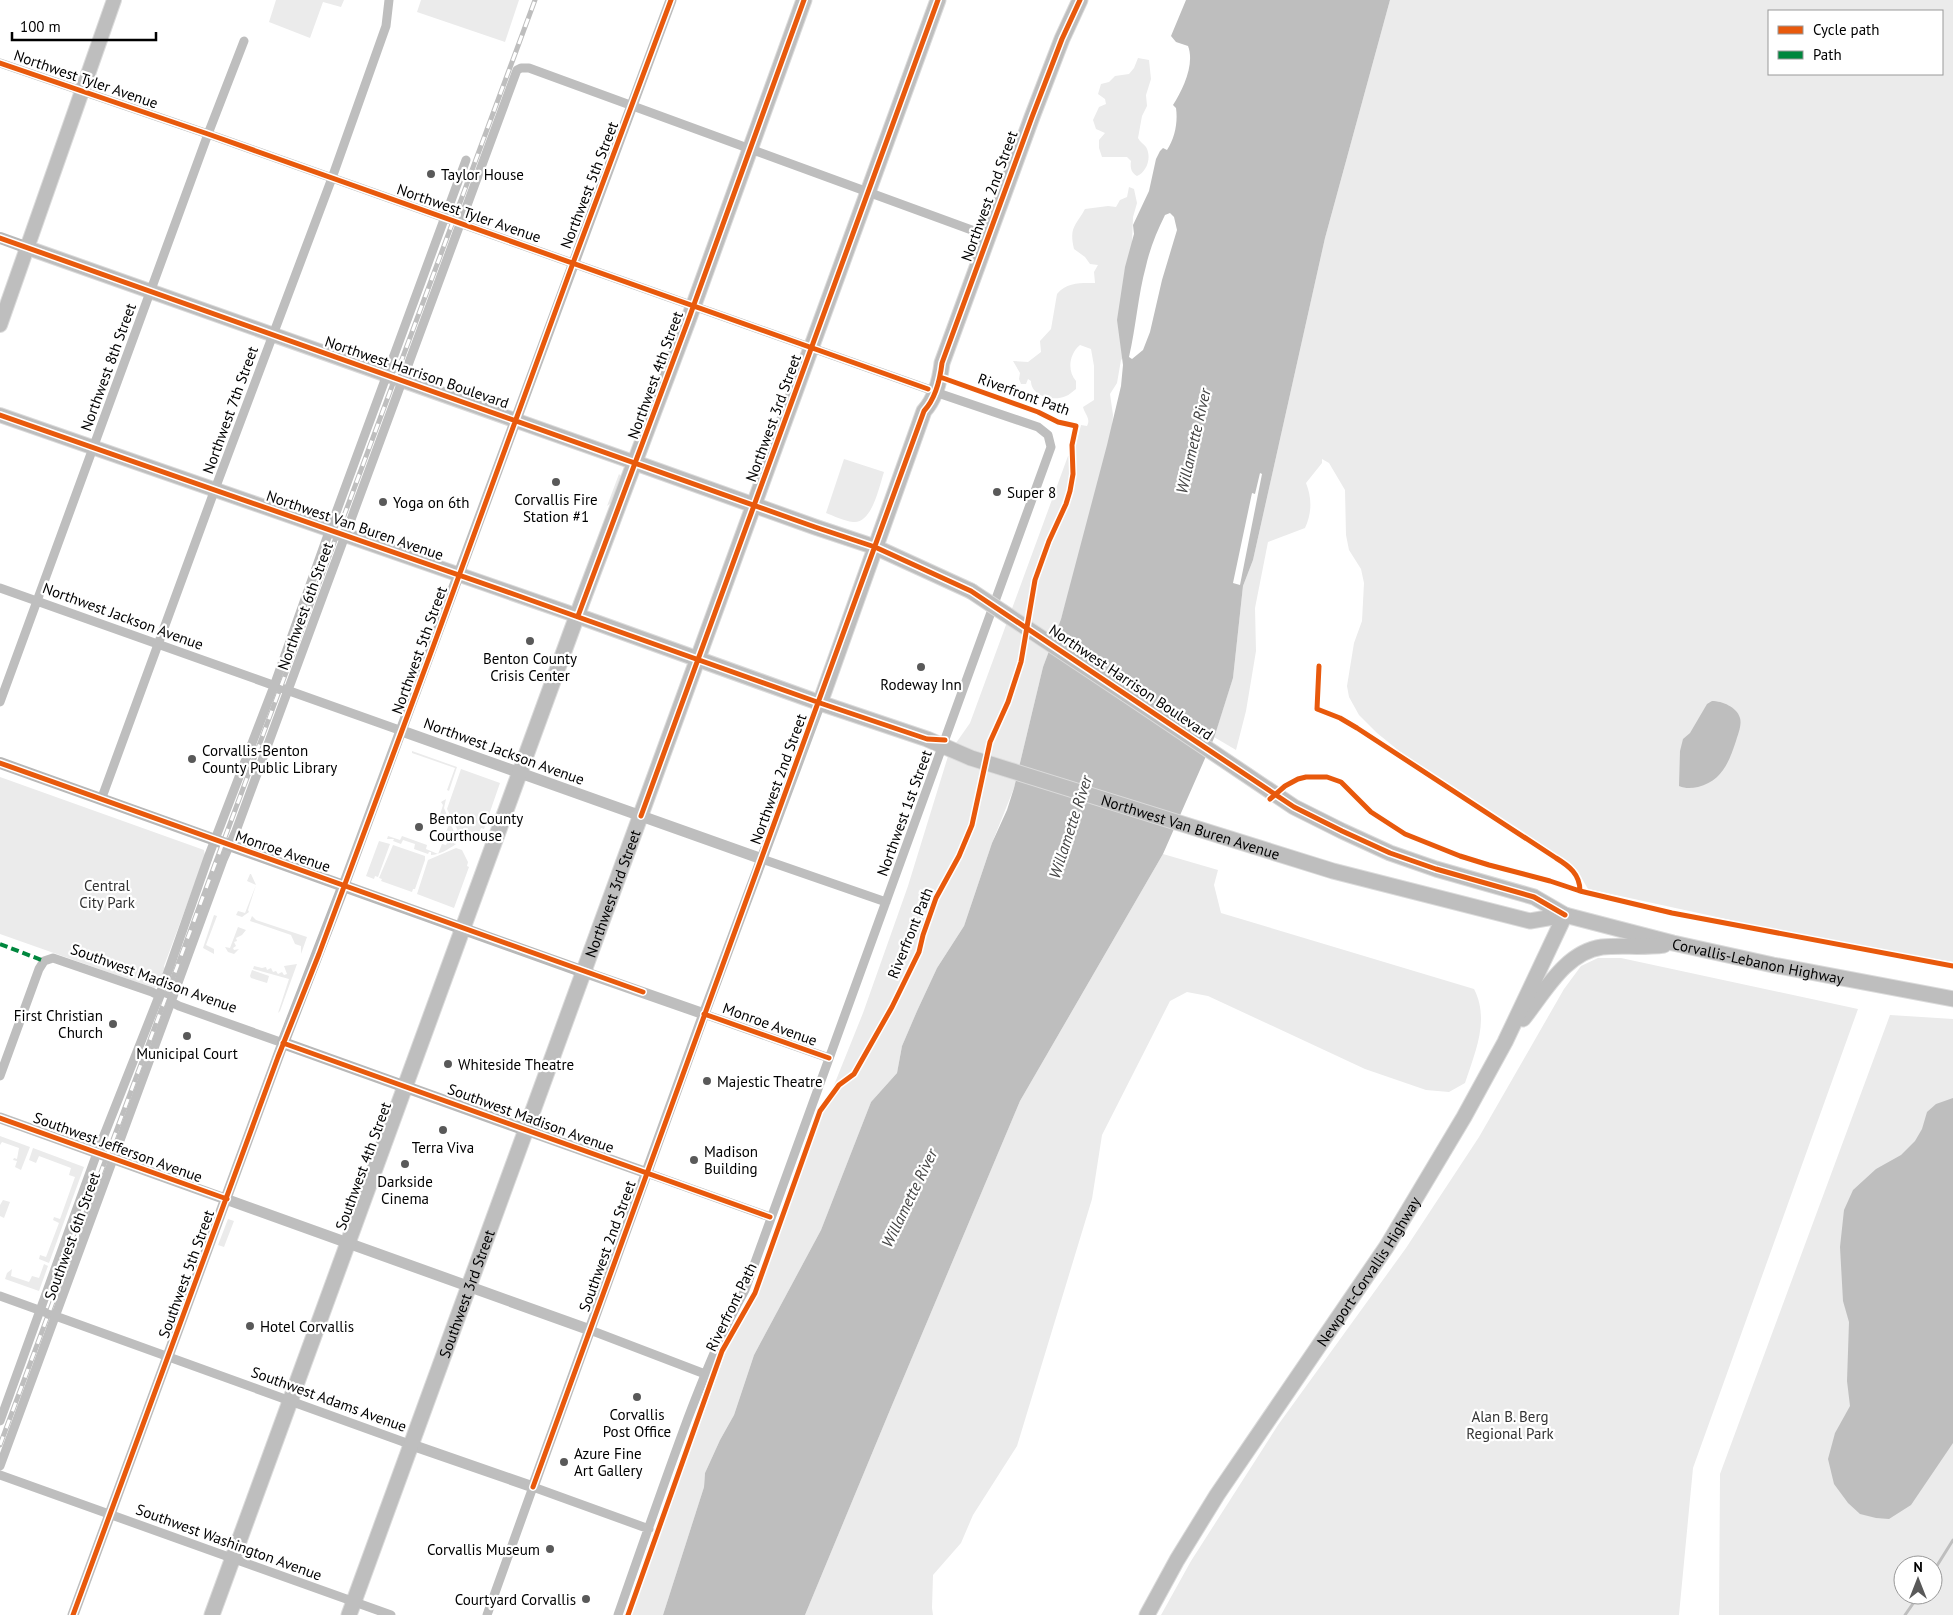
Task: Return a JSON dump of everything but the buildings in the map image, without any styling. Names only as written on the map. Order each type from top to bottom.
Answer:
[{"type":"highway","name":"Northwest 4th Street","points":[[463,929],[694,307],[804,0]]},
{"type":"highway","name":"Northwest 3rd Street","points":[[584,972],[938,0]]},
{"type":"highway","name":"Northwest 2nd Street","points":[[820,703],[924,411],[931,403],[932,390],[940,377],[942,363],[988,236],[1062,39],[1080,0]]},
{"type":"highway","name":"Northwest Harrison Boulevard","points":[[636,463],[876,547],[971,591],[1294,806],[1390,853],[1436,869],[1534,897],[1565,915]]},
{"type":"highway","name":"Northwest Van Buren Avenue","points":[[578,616],[820,703],[880,722],[938,757],[971,758],[1342,874],[1530,921],[1565,915]]},
{"type":"highway","name":"Corvallis-Lebanon Highway","points":[[1565,915],[1773,966],[1953,999]]},
{"type":"highway","name":"Newport-Corvallis Highway","points":[[1147,1615],[1177,1560],[1217,1495],[1387,1246],[1464,1117],[1505,1042],[1565,915]]},
{"type":"highway","name":"Southwest 4th Street","points":[[212,1615],[463,929]]},
{"type":"highway","points":[[1505,1042],[1558,974],[1577,956],[1599,948],[1620,946],[1653,947],[1673,943]]},
{"type":"highway","name":"Southwest 3rd Street","points":[[352,1608],[584,972]]},
{"type":"main road","points":[[0,325],[114,0]]},
{"type":"main road","name":"Northwest Harrison Boulevard","points":[[0,238],[636,463]]},
{"type":"main road","name":"Northwest Van Buren Avenue","points":[[0,416],[578,616]]},
{"type":"main road","name":"Monroe Avenue","points":[[0,763],[584,972]]},
{"type":"main road","name":"Southwest 5th Street","points":[[284,1043],[344,886]]},
{"type":"main road","name":"Southwest Madison Avenue","points":[[284,1043],[526,1130]]},
{"type":"street","name":"Northwest 7th Street","points":[[101,800],[272,334],[332,178],[386,26],[389,0]]},
{"type":"street","name":"Northwest 5th Street","points":[[344,886],[671,0]]},
{"type":"street","name":"Northwest 8th Street","points":[[0,702],[208,134],[244,41]]},
{"type":"street","name":"Northwest Tyler Avenue","points":[[0,63],[208,134],[1038,427],[1048,435]]},
{"type":"street","name":"Northwest 6th Street","points":[[231,845],[515,74],[520,68],[529,68],[632,105]]},
{"type":"street","points":[[632,105],[988,236]]},
{"type":"street","name":"Northwest 6th Street","points":[[214,840],[274,686],[466,160]]},
{"type":"street","name":"Northwest 1st Street","points":[[618,1615],[668,1471],[705,1374],[722,1333],[745,1290],[1049,453],[1051,444],[1048,435]]},
{"type":"street","name":"Northwest Jackson Avenue","points":[[0,588],[287,692],[886,902]]},
{"type":"street","name":"Northwest 2nd Street","points":[[704,1014],[820,703]]},
{"type":"street","name":"Southwest 6th Street","points":[[0,1421],[98,1153],[159,995],[214,840]]},
{"type":"street","name":"Southwest 6th Street","points":[[0,1466],[223,860],[231,845]]},
{"type":"street","name":"Southwest Madison Avenue","points":[[0,1076],[39,969],[44,960],[49,958],[159,995],[171,1002],[284,1043]]},
{"type":"street","name":"Monroe Avenue","points":[[584,972],[829,1058]]},
{"type":"street","name":"Southwest 2nd Street","points":[[487,1615],[704,1014]]},
{"type":"street","name":"Southwest 5th Street","points":[[73,1615],[284,1043]]},
{"type":"street","name":"Southwest Jefferson Avenue","points":[[0,1118],[348,1242],[705,1374]]},
{"type":"street","name":"Southwest Madison Avenue","points":[[526,1130],[770,1217]]},
{"type":"street","name":"Southwest Adams Avenue","points":[[0,1296],[649,1529]]},
{"type":"street","name":"Southwest Washington Avenue","points":[[0,1475],[233,1558],[352,1608],[391,1615]]},
{"type":"green space","points":[[276,0],[344,0],[341,7],[323,2],[310,38],[269,22]]},
{"type":"green space","points":[[421,0],[519,0],[505,42],[417,12]]},
{"type":"green space","points":[[1390,0],[1953,0],[1953,962],[1814,938],[1588,889],[1577,870],[1430,776],[1377,733],[1359,715],[1349,697],[1347,686],[1354,643],[1362,621],[1364,583],[1361,569],[1349,550],[1346,535],[1345,490],[1329,463],[1322,459],[1322,463],[1306,483],[1310,506],[1305,528],[1268,542],[1255,608],[1256,651],[1246,711],[1236,750],[1214,737],[1233,678],[1243,586],[1253,560],[1325,238]]},
{"type":"green space","points":[[1138,58],[1149,60],[1151,79],[1146,95],[1147,106],[1142,116],[1138,138],[1148,151],[1148,164],[1141,174],[1137,176],[1132,172],[1131,161],[1127,157],[1102,157],[1099,140],[1105,133],[1096,129],[1093,120],[1099,107],[1106,104],[1105,99],[1098,94],[1101,84],[1109,82],[1115,76],[1129,74]]},
{"type":"green space","points":[[1129,187],[1134,189],[1137,203],[1133,217],[1128,353],[1121,360],[1117,383],[1110,394],[1113,415],[1112,429],[1073,578],[1061,619],[1043,667],[1014,788],[992,843],[964,926],[937,968],[917,1011],[902,1046],[897,1073],[871,1102],[821,1230],[754,1355],[734,1415],[705,1473],[704,1487],[663,1615],[631,1615],[729,1343],[753,1303],[818,1125],[863,1013],[908,886],[949,753],[970,723],[1068,456],[1074,453],[1081,425],[1087,426],[1088,423],[1083,407],[1094,400],[1094,366],[1091,349],[1080,345],[1073,353],[1070,368],[1076,381],[1076,389],[1061,398],[1049,398],[1039,394],[1028,379],[1026,384],[1021,384],[1019,379],[1020,373],[1013,361],[1028,362],[1041,352],[1040,341],[1051,329],[1057,294],[1061,290],[1069,285],[1095,283],[1094,272],[1098,265],[1090,264],[1085,257],[1074,249],[1072,236],[1074,228],[1085,209],[1108,206],[1116,207],[1120,200],[1127,197]]},
{"type":"green space","points":[[844,459],[884,472],[874,503],[870,511],[860,521],[843,520],[826,513]]},
{"type":"green space","points":[[619,474],[621,476],[611,503],[607,506]]},
{"type":"green space","points":[[412,751],[457,767],[449,791],[447,790],[455,768],[412,753]]},
{"type":"green space","points":[[461,769],[500,783],[484,829],[481,828],[479,833],[465,839],[461,837],[447,809]]},
{"type":"green space","name":"Central City Park","points":[[0,777],[204,850],[205,856],[164,966],[165,969],[159,986],[150,987],[0,934]]},
{"type":"green space","points":[[446,799],[444,808],[450,822],[439,818],[443,805],[441,802]]},
{"type":"green space","points":[[450,822],[457,839],[446,832]]},
{"type":"green space","points":[[388,836],[400,840],[402,836],[427,845],[426,849],[438,854],[431,855],[431,852],[428,854],[414,849],[415,844],[403,840],[401,844],[393,841],[394,839],[387,839]]},
{"type":"green space","points":[[379,841],[390,844],[378,877],[375,876],[374,879],[366,876]]},
{"type":"green space","points":[[448,841],[456,844],[447,850],[438,854],[442,844],[446,845]]},
{"type":"green space","points":[[393,845],[425,856],[415,889],[412,892],[381,881],[382,879],[379,878]]},
{"type":"green space","points":[[456,848],[462,850],[469,867],[454,908],[417,894],[428,860]]},
{"type":"green space","points":[[1163,854],[1218,870],[1214,885],[1221,913],[1474,989],[1479,1001],[1481,1024],[1465,1083],[1449,1092],[1426,1090],[1365,1069],[1208,996],[1187,992],[1170,1001],[1102,1135],[1092,1199],[1017,1446],[973,1515],[961,1543],[933,1575],[933,1615],[805,1615],[1020,1101]]},
{"type":"green space","points":[[251,874],[256,885],[247,881]]},
{"type":"green space","points":[[256,885],[249,912],[242,917],[236,915],[238,911],[245,913]]},
{"type":"green space","points":[[214,915],[217,916],[206,945],[214,949],[214,954],[203,948]]},
{"type":"green space","points":[[252,916],[256,920],[307,937],[301,954],[301,946],[295,944],[291,935],[250,921]]},
{"type":"green space","points":[[238,927],[246,930],[234,942],[236,946],[233,948],[234,950],[239,949],[234,954],[228,952],[225,947],[230,948]]},
{"type":"green space","name":"Alan B. Berg Regional Park","points":[[1598,958],[1621,958],[1858,1009],[1693,1468],[1679,1615],[1161,1615],[1191,1561],[1278,1425],[1406,1248],[1479,1137],[1564,989],[1581,966]]},
{"type":"green space","points":[[297,964],[278,1013],[289,979],[253,969],[254,966],[266,967],[267,970],[271,968],[273,972],[276,971],[278,974],[282,972],[284,975],[287,974],[284,966]]},
{"type":"green space","points":[[252,970],[269,976],[267,983],[251,978]]},
{"type":"green space","points":[[1890,1015],[1953,1019],[1953,1615],[1719,1615],[1720,1474]]},
{"type":"green space","points":[[0,1136],[30,1147],[21,1170],[15,1167],[17,1161],[13,1160],[14,1158],[17,1159],[19,1148],[2,1142],[0,1145]]},
{"type":"green space","points":[[33,1148],[84,1167],[49,1263],[39,1259],[40,1255],[46,1257],[59,1223],[53,1220],[54,1217],[60,1219],[75,1177],[69,1175],[71,1168],[39,1156],[36,1163],[29,1160]]},
{"type":"green space","points":[[3,1200],[10,1202],[4,1218],[0,1216],[0,1205]]},
{"type":"green space","points":[[228,1219],[234,1221],[224,1247],[218,1245]]},
{"type":"green space","points":[[44,1264],[48,1266],[39,1291],[5,1279],[7,1273],[12,1269],[11,1276],[29,1282],[32,1276],[39,1278]]},
{"type":"water","name":"Willamette River","points":[[1186,0],[1390,0],[1325,238],[1253,560],[1243,586],[1233,678],[1214,738],[1163,854],[1020,1101],[805,1615],[663,1615],[704,1487],[705,1473],[734,1415],[754,1355],[821,1230],[871,1102],[897,1073],[902,1046],[937,968],[964,926],[992,843],[1007,810],[1043,667],[1061,619],[1121,386],[1123,365],[1117,320],[1125,267],[1134,234],[1133,225],[1149,191],[1156,159],[1163,148],[1167,150],[1172,140],[1177,119],[1176,108],[1173,105],[1181,92],[1189,69],[1190,53],[1188,46],[1176,42],[1171,36]],"holes":[[[1170,213],[1174,217],[1177,230],[1162,280],[1150,332],[1143,350],[1132,359],[1129,357],[1143,277],[1150,253],[1165,215]]]},
{"type":"water","points":[[1712,701],[1729,705],[1740,718],[1740,730],[1730,756],[1723,770],[1713,780],[1698,787],[1687,788],[1679,786],[1680,751],[1683,739],[1690,733],[1707,704]]},
{"type":"water","points":[[1953,1098],[1953,1443],[1911,1505],[1889,1519],[1876,1518],[1860,1514],[1848,1503],[1834,1484],[1828,1459],[1835,1433],[1850,1406],[1847,1381],[1849,1322],[1843,1301],[1840,1247],[1844,1210],[1853,1190],[1876,1169],[1901,1155],[1915,1141],[1922,1129],[1927,1112],[1936,1104]]},
{"type":"pier","points":[[1260,473],[1262,474],[1240,585],[1233,583],[1252,493],[1255,494]]},
{"type":"waterway","points":[[1943,1556],[1953,1540]]},
{"type":"waterway","points":[[1905,1615],[1912,1605]]},
{"type":"railway","points":[[0,1445],[535,0]]},
{"type":"marked path","points":[[0,944],[44,961]]},
{"type":"cycle path","points":[[73,1615],[278,1057],[319,954],[671,0]]},
{"type":"cycle path","points":[[578,616],[688,321],[804,0]]},
{"type":"cycle path","points":[[641,816],[938,0]]},
{"type":"cycle path","points":[[533,1487],[924,411],[932,400],[937,388],[942,363],[1032,117],[1062,39],[1080,0]]},
{"type":"cycle path","points":[[0,63],[208,134],[928,389]]},
{"type":"cycle path","points":[[0,238],[875,547],[971,591],[1294,807],[1390,853],[1436,869],[1534,897],[1565,915]]},
{"type":"cycle path","name":"Riverfront Path","points":[[628,1615],[722,1351],[755,1293],[820,1111],[839,1085],[854,1074],[892,1007],[919,952],[936,898],[959,856],[972,825],[990,742],[1008,702],[1021,662],[1035,580],[1070,491],[1073,474],[1072,445],[1076,426],[1058,422],[1038,412],[940,377]]},
{"type":"cycle path","points":[[0,415],[820,703],[927,739],[945,740]]},
{"type":"cycle path","points":[[1319,666],[1317,709],[1340,718],[1357,728],[1561,861],[1576,875],[1580,891]]},
{"type":"cycle path","points":[[0,763],[643,992]]},
{"type":"cycle path","points":[[1270,799],[1285,786],[1298,779],[1327,777],[1341,782],[1371,812],[1405,834],[1460,856],[1489,865],[1580,891],[1672,913],[1953,966]]},
{"type":"cycle path","points":[[704,1014],[829,1058]]},
{"type":"cycle path","points":[[283,1043],[770,1217]]},
{"type":"cycle path","points":[[0,1118],[227,1199]]},
{"type":"place","name":"Taylor House","points":[[431,174]]},
{"type":"place","name":"Corvallis Fire Station #1","points":[[556,482]]},
{"type":"place","name":"Super 8","points":[[997,492]]},
{"type":"place","name":"Yoga on 6th","points":[[383,502]]},
{"type":"place","name":"Benton County Crisis Center","points":[[530,641]]},
{"type":"place","name":"Rodeway Inn","points":[[921,667]]},
{"type":"place","name":"Corvallis-Benton County Public Library","points":[[192,759]]},
{"type":"place","name":"Benton County Courthouse","points":[[419,827]]},
{"type":"place","name":"First Christian Church","points":[[113,1024]]},
{"type":"place","name":"Municipal Court","points":[[187,1036]]},
{"type":"place","name":"Whiteside Theatre","points":[[448,1064]]},
{"type":"place","name":"Majestic Theatre","points":[[707,1081]]},
{"type":"place","name":"Terra Viva","points":[[443,1130]]},
{"type":"place","name":"Madison Building","points":[[694,1160]]},
{"type":"place","name":"Darkside Cinema","points":[[405,1164]]},
{"type":"place","name":"Hotel Corvallis","points":[[250,1326]]},
{"type":"place","name":"Corvallis Post Office","points":[[637,1397]]},
{"type":"place","name":"Azure Fine Art Gallery","points":[[564,1462]]},
{"type":"place","name":"Corvallis Museum","points":[[550,1549]]},
{"type":"place","name":"Courtyard Corvallis","points":[[586,1599]]}]
